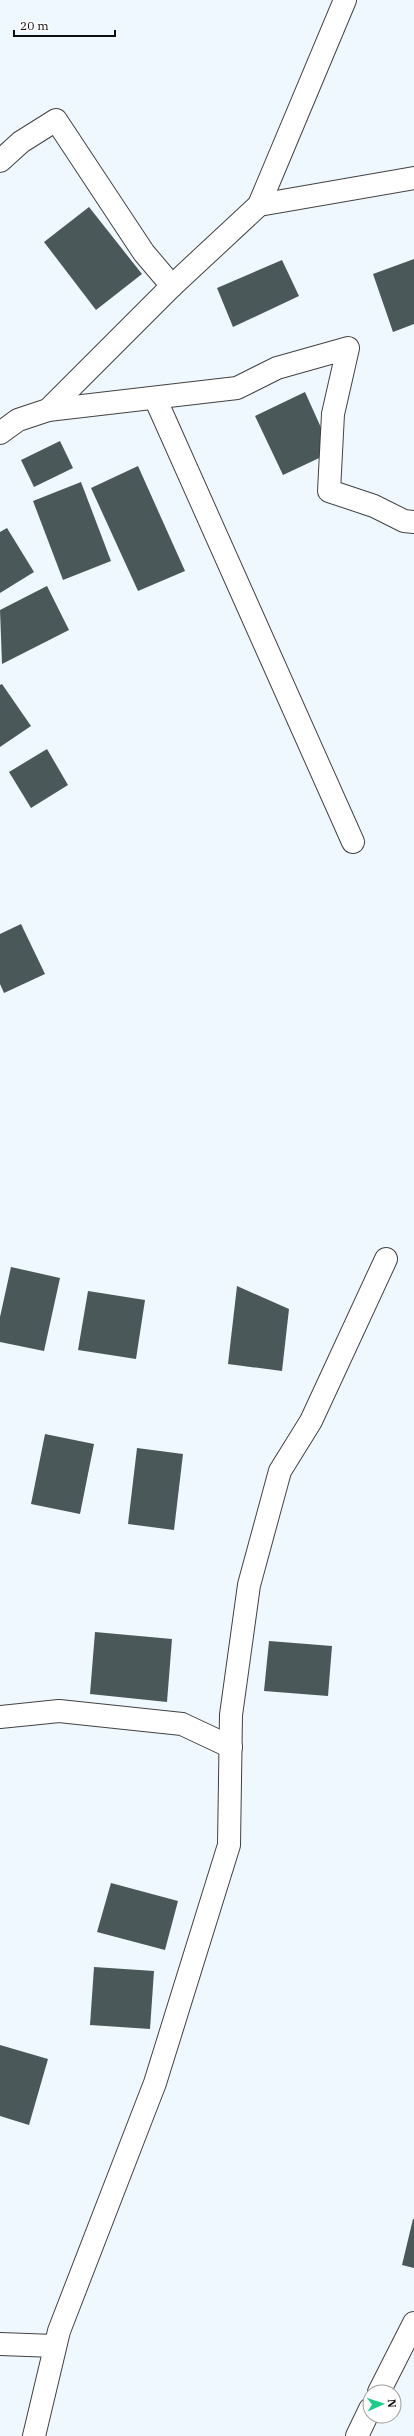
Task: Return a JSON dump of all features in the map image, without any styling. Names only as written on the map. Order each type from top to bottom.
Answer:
[{"type":"street","points":[[48,410],[172,286],[259,205],[345,0]]},
{"type":"street","points":[[0,161],[21,142],[56,120],[144,253],[172,286]]},
{"type":"street","points":[[259,205],[414,178]]},
{"type":"street","points":[[0,433],[9,417],[48,410],[237,388],[277,368],[348,348],[333,414],[330,491],[374,506],[404,521],[414,522]]},
{"type":"street","points":[[155,398],[353,842]]},
{"type":"street","points":[[34,2436],[59,2331],[155,2083],[229,1845],[231,1715],[249,1585],[280,1471],[311,1421],[386,1260]]},
{"type":"street","points":[[0,1717],[59,1711],[182,1724],[230,1747]]},
{"type":"street","points":[[382,2384],[414,2323]]},
{"type":"street","points":[[0,2344],[55,2346]]},
{"type":"street","points":[[357,2436],[363,2424]]},
{"type":"building","points":[[89,207],[142,274],[96,310],[44,242]]},
{"type":"building","points":[[414,259],[414,324],[393,332],[373,274]]},
{"type":"building","points":[[282,260],[299,296],[233,327],[217,288]]},
{"type":"building","points":[[305,392],[332,452],[283,475],[255,416]]},
{"type":"building","points":[[60,441],[73,468],[34,487],[21,460]]},
{"type":"building","points":[[138,466],[185,571],[138,591],[91,488]]},
{"type":"building","points":[[81,482],[111,561],[63,580],[33,501]]},
{"type":"building","points":[[7,528],[34,572],[0,593],[0,532]]},
{"type":"building","points":[[47,586],[69,630],[2,664],[0,610]]},
{"type":"building","points":[[2,684],[31,726],[0,747],[0,685]]},
{"type":"building","points":[[47,749],[68,785],[31,808],[9,772]]},
{"type":"building","points":[[21,924],[45,974],[4,993],[0,984],[0,934]]},
{"type":"building","points":[[11,1267],[60,1278],[44,1351],[0,1342],[0,1317]]},
{"type":"building","points":[[237,1286],[289,1309],[282,1371],[228,1364]]},
{"type":"building","points":[[88,1291],[145,1300],[136,1359],[78,1350]]},
{"type":"building","points":[[45,1434],[94,1444],[80,1514],[31,1504]]},
{"type":"building","points":[[137,1448],[183,1454],[174,1530],[128,1524]]},
{"type":"building","points":[[95,1632],[172,1639],[167,1702],[90,1694]]},
{"type":"building","points":[[269,1641],[332,1646],[328,1696],[264,1691]]},
{"type":"building","points":[[111,1883],[178,1901],[165,1950],[97,1932]]},
{"type":"building","points":[[94,1967],[154,1971],[150,2029],[90,2025]]},
{"type":"building","points":[[0,2045],[48,2059],[29,2125],[0,2116]]},
{"type":"building","points":[[414,2219],[414,2268],[402,2265]]}]
